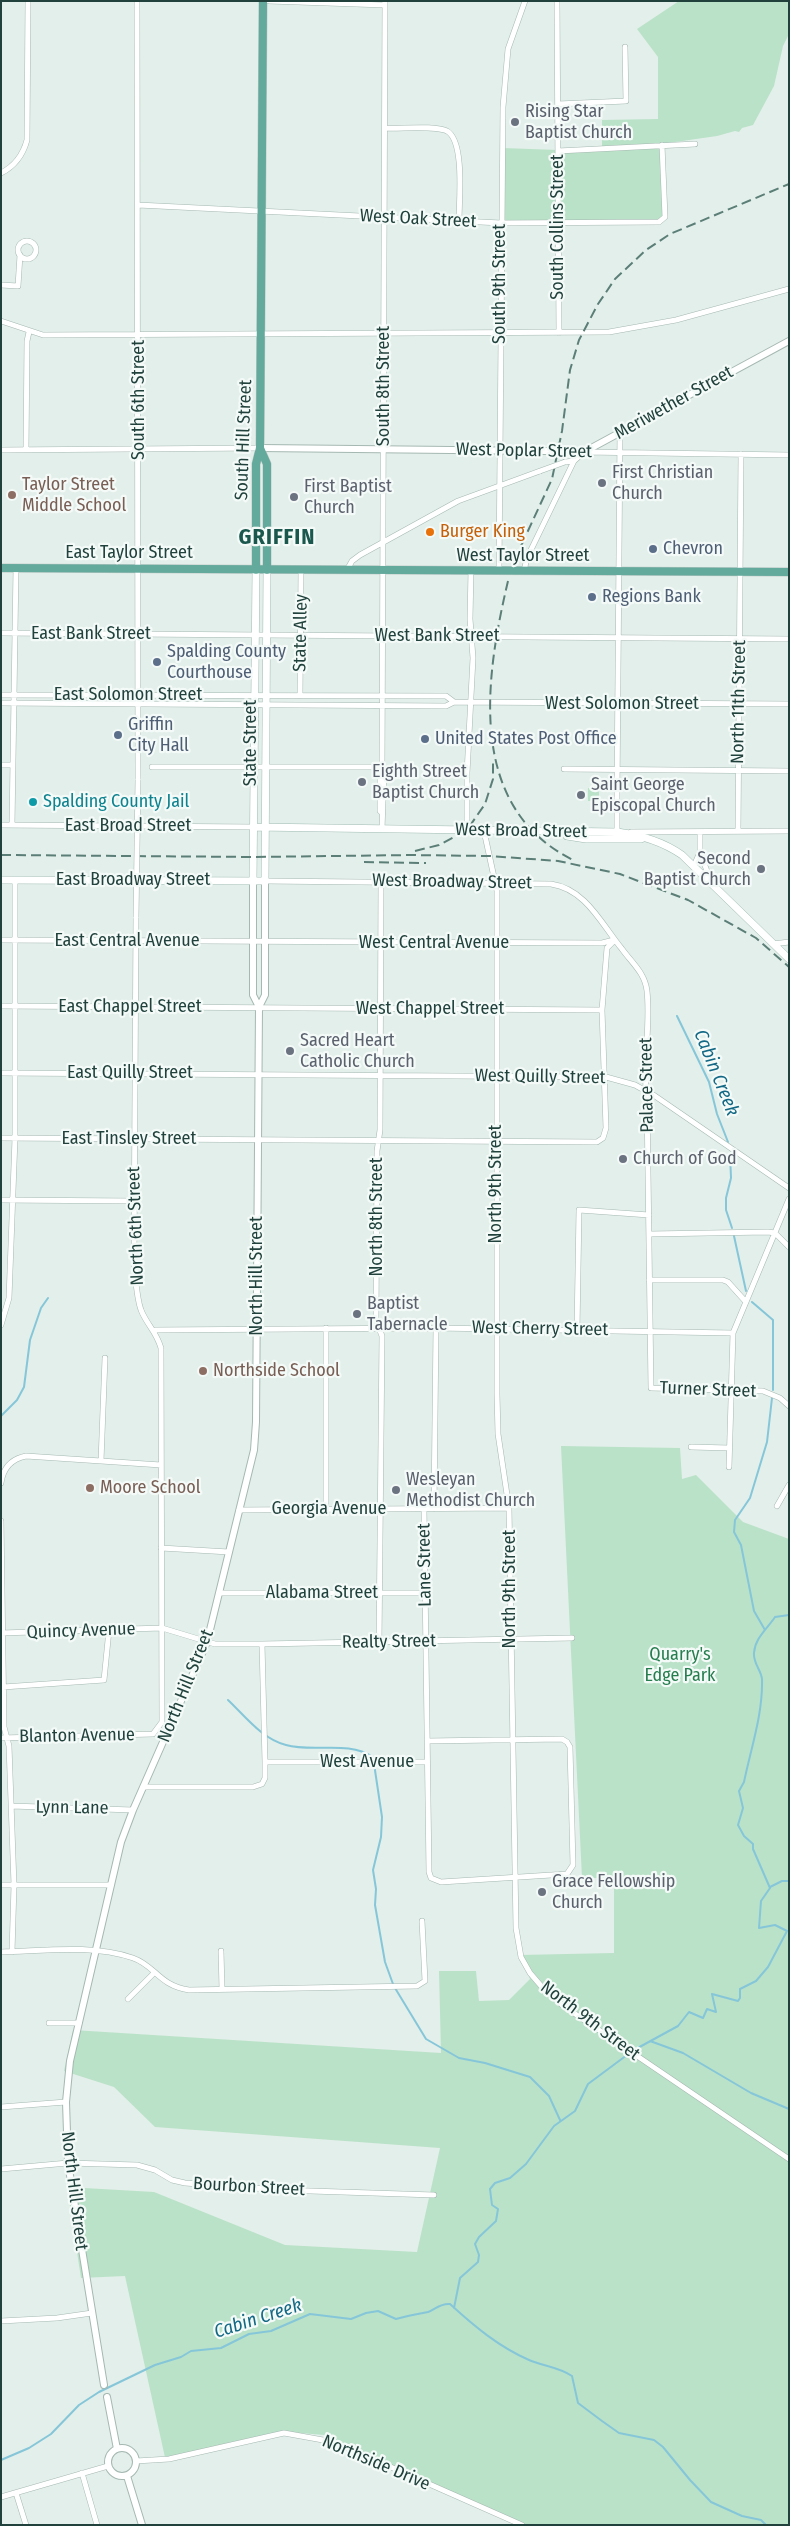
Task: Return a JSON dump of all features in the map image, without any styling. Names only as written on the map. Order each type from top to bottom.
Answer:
[{"type":"main road","name":"South Hill Street","points":[[253,880],[256,464],[260,448],[262,334],[263,1]]},
{"type":"main road","name":"State Street","points":[[260,448],[267,464],[265,881]]},
{"type":"main road","name":"East Taylor Street","points":[[1,568],[256,570]]},
{"type":"main road","name":"West Taylor Street","points":[[256,570],[789,572]]},
{"type":"main road","name":"West Broad Street","points":[[254,828],[617,832]]},
{"type":"main road","points":[[537,831],[586,839],[653,839]]},
{"type":"main road","points":[[617,832],[653,839],[674,850],[694,866],[789,959]]},
{"type":"main road","name":"East Broadway Street","points":[[1,880],[265,881]]},
{"type":"street","points":[[2,173],[18,161],[27,140],[28,1]]},
{"type":"street","name":"South 6th Street","points":[[137,1],[139,450],[137,859]]},
{"type":"street","points":[[269,1],[385,3]]},
{"type":"street","name":"South 9th Street","points":[[498,570],[500,223],[505,70],[512,34],[526,1]]},
{"type":"street","name":"South Collins Street","points":[[557,1],[559,333]]},
{"type":"street","name":"South 8th Street","points":[[382,829],[384,774],[382,769],[385,3]]},
{"type":"street","points":[[558,104],[626,101],[624,47]]},
{"type":"street","points":[[385,128],[441,129],[453,137],[458,150],[459,221]]},
{"type":"street","points":[[558,151],[695,144]]},
{"type":"street","name":"West Oak Street","points":[[138,205],[500,223],[663,220],[665,217],[662,145]]},
{"type":"street","points":[[1,285],[18,286],[20,256]]},
{"type":"street","points":[[1,321],[42,336],[609,332],[645,327],[789,289]]},
{"type":"street","points":[[26,450],[27,341],[29,332]]},
{"type":"street","name":"Meriwether Street","points":[[574,461],[584,452],[789,341]]},
{"type":"street","points":[[617,832],[620,637],[620,432]]},
{"type":"street","points":[[1,450],[260,448]]},
{"type":"street","name":"West Poplar Street","points":[[260,448],[789,455]]},
{"type":"street","name":"North 11th Street","points":[[738,831],[741,454]]},
{"type":"street","points":[[347,570],[352,561],[433,513],[499,485],[565,462],[574,461]]},
{"type":"street","points":[[524,570],[530,551],[574,461]]},
{"type":"street","points":[[12,825],[16,568]]},
{"type":"street","name":"State Alley","points":[[300,696],[301,570]]},
{"type":"street","points":[[467,830],[473,658],[471,570]]},
{"type":"street","name":"East Bank Street","points":[[1,633],[255,634]]},
{"type":"street","name":"West Bank Street","points":[[255,634],[789,638]]},
{"type":"street","name":"East Solomon Street","points":[[1,695],[255,697]]},
{"type":"street","name":"West Solomon Street","points":[[255,697],[446,696],[454,702]]},
{"type":"street","name":"West Solomon Street","points":[[255,706],[446,706],[454,702],[789,704]]},
{"type":"street","name":"East Solomon Street","points":[[1,703],[255,706]]},
{"type":"street","points":[[1,765],[13,765]]},
{"type":"street","points":[[152,767],[265,766],[382,769]]},
{"type":"street","points":[[564,769],[789,770]]},
{"type":"street","name":"East Broad Street","points":[[1,825],[254,828]]},
{"type":"street","points":[[484,830],[496,882]]},
{"type":"street","name":"West Broad Street","points":[[617,832],[789,831]]},
{"type":"street","points":[[700,832],[700,852],[712,885]]},
{"type":"street","points":[[694,866],[700,852]]},
{"type":"street","name":"North 6th Street","points":[[137,859],[134,1139],[136,1287],[141,1309],[148,1324],[155,1330],[162,1348],[162,1722],[153,1734]]},
{"type":"street","points":[[1,1325],[9,1298],[15,1138],[15,880]]},
{"type":"street","name":"North Hill Street","points":[[117,2449],[106,2397],[68,2163],[66,2102],[70,2061],[121,1842],[133,1810],[207,1642],[254,1450],[256,1422],[259,1008],[253,995],[253,880]]},
{"type":"street","name":"West Broadway Street","points":[[265,881],[496,882],[563,886],[600,917],[615,940]]},
{"type":"street","name":"State Street","points":[[259,1008],[264,995],[265,881]]},
{"type":"street","name":"North 8th Street","points":[[378,1643],[382,1336],[376,1320],[381,882]]},
{"type":"street","name":"North 9th Street","points":[[496,882],[496,1328],[498,1434],[509,1508],[511,1740],[514,1879],[518,1944],[530,1973],[542,1988],[562,2005],[789,2159]]},
{"type":"street","name":"East Central Avenue","points":[[1,940],[253,942]]},
{"type":"street","points":[[606,1077],[602,1010],[607,948],[615,940]]},
{"type":"street","name":"West Central Avenue","points":[[253,942],[602,944],[615,940]]},
{"type":"street","name":"Palace Street","points":[[615,940],[642,973],[648,992],[646,1091],[650,1234],[649,1331]]},
{"type":"street","points":[[773,944],[789,942]]},
{"type":"street","name":"East Chappel Street","points":[[1,1006],[259,1008]]},
{"type":"street","name":"West Chappel Street","points":[[259,1008],[602,1010]]},
{"type":"street","name":"East Quilly Street","points":[[1,1073],[258,1074]]},
{"type":"street","name":"West Quilly Street","points":[[258,1074],[496,1075],[606,1077],[622,1080],[646,1091],[789,1188]]},
{"type":"street","name":"East Tinsley Street","points":[[1,1138],[597,1142],[603,1138],[606,1128],[606,1077]]},
{"type":"street","points":[[729,1467],[733,1333],[789,1199]]},
{"type":"street","points":[[1,1200],[134,1201]]},
{"type":"street","points":[[577,1330],[579,1210],[649,1215]]},
{"type":"street","points":[[650,1234],[775,1233],[789,1247]]},
{"type":"street","points":[[649,1280],[723,1280],[728,1282],[746,1302]]},
{"type":"street","points":[[326,1328],[326,1509]]},
{"type":"street","name":"Lane Street","points":[[434,1509],[436,1328]]},
{"type":"street","name":"West Cherry Street","points":[[155,1330],[496,1328],[733,1333]]},
{"type":"street","name":"Turner Street","points":[[649,1331],[651,1388],[768,1393],[780,1398],[789,1406]]},
{"type":"street","points":[[101,1461],[105,1358]]},
{"type":"street","points":[[691,1447],[729,1448]]},
{"type":"street","points":[[1,1483],[2,1475],[9,1464],[16,1458],[26,1456],[161,1465]]},
{"type":"street","points":[[776,1506],[789,1485]]},
{"type":"street","name":"Georgia Avenue","points":[[239,1510],[509,1508]]},
{"type":"street","name":"Lane Street","points":[[424,1509],[427,1741]]},
{"type":"street","points":[[1,1521],[4,1738],[11,1806],[14,1885],[12,1952]]},
{"type":"street","points":[[161,1548],[229,1552]]},
{"type":"street","name":"Alabama Street","points":[[219,1593],[425,1592]]},
{"type":"street","name":"Quincy Avenue","points":[[2,1633],[162,1628],[207,1642]]},
{"type":"street","points":[[4,1687],[104,1680],[110,1630]]},
{"type":"street","name":"Realty Street","points":[[207,1642],[262,1644],[378,1643],[572,1638]]},
{"type":"street","points":[[143,1787],[253,1787],[262,1784],[265,1778],[265,1762],[262,1644]]},
{"type":"street","name":"Blanton Avenue","points":[[4,1738],[153,1734]]},
{"type":"street","name":"West Avenue","points":[[265,1762],[427,1762],[427,1741],[562,1739],[570,1747],[573,1865],[571,1871],[567,1874],[514,1879]]},
{"type":"street","points":[[427,1762],[429,1872],[431,1878],[441,1882],[514,1879]]},
{"type":"street","name":"Lynn Lane","points":[[11,1806],[133,1810]]},
{"type":"street","points":[[1,1885],[111,1884]]},
{"type":"street","points":[[1,1952],[96,1950],[134,1958],[175,1988],[189,1990],[417,1986],[425,1981],[422,1921]]},
{"type":"street","points":[[220,1951],[222,1990]]},
{"type":"street","points":[[128,2000],[154,1973]]},
{"type":"street","points":[[49,2023],[79,2023]]},
{"type":"street","points":[[1,2106],[66,2102]]},
{"type":"street","name":"Bourbon Street","points":[[1,2169],[68,2163],[137,2165],[155,2170],[172,2180],[226,2187],[434,2195]]},
{"type":"street","points":[[1,2321],[57,2318],[92,2313]]},
{"type":"street","name":"Northside Drive","points":[[136,2461],[175,2458],[284,2433],[316,2438],[334,2442],[522,2525]]},
{"type":"street","points":[[117,2449],[130,2450],[136,2461],[134,2470],[127,2476],[113,2474],[108,2466],[110,2454],[117,2449]]},
{"type":"street","points":[[1,2497],[108,2466]]},
{"type":"street","points":[[82,2473],[97,2525]]},
{"type":"street","points":[[127,2476],[142,2525]]},
{"type":"street","points":[[16,2493],[26,2525]]},
{"type":"green space","points":[[679,1],[789,1],[789,34],[783,46],[774,86],[753,125],[742,128],[739,132],[735,131],[717,136],[661,144],[663,221],[544,222],[500,220],[502,148],[558,150],[602,146],[602,120],[658,119],[658,57],[637,29]]},
{"type":"green space","points":[[593,785],[599,785],[599,801],[588,801],[588,788],[593,788]]},
{"type":"green space","name":"Quarry's Edge Park","points":[[561,1446],[680,1448],[682,1479],[696,1475],[743,1522],[789,1539],[789,2525],[519,2525],[427,2485],[324,2435],[289,2432],[166,2462],[125,2276],[81,2278],[67,2187],[154,2192],[285,2245],[417,2252],[440,2148],[155,2127],[114,2087],[64,2071],[73,2030],[441,2053],[439,1971],[476,1971],[479,2001],[509,2000],[530,1979],[520,1955],[614,1953],[614,1878],[582,1878]]},
{"type":"waterway","name":"Cabin Creek","points":[[677,1016],[709,1082],[717,1114],[728,1142]]},
{"type":"waterway","name":"Cabin Creek","points":[[730,1153],[731,1178],[726,1198],[726,1210],[732,1228]]},
{"type":"waterway","name":"Cabin Creek","points":[[734,1236],[746,1291]]},
{"type":"waterway","points":[[1,1416],[17,1400],[24,1387],[30,1340],[41,1308],[48,1298]]},
{"type":"waterway","name":"Cabin Creek","points":[[752,1302],[773,1320],[773,1390]]},
{"type":"waterway","name":"Cabin Creek","points":[[765,1630],[754,1611],[741,1545],[734,1532],[735,1520],[750,1498],[767,1442],[772,1398]]},
{"type":"waterway","name":"Cabin Creek","points":[[770,1888],[753,1849],[753,1844],[744,1836],[738,1825],[743,1808],[739,1791],[744,1782],[761,1705],[762,1679],[755,1660],[755,1648],[759,1638],[775,1617],[789,1615]]},
{"type":"waterway","points":[[228,1700],[254,1726],[277,1742],[297,1747],[352,1749],[373,1757],[382,1817],[381,1837],[373,1870],[376,1889],[375,1905],[385,1962],[393,1984]]},
{"type":"waterway","points":[[770,1887],[782,1881],[789,1881]]},
{"type":"waterway","name":"Cabin Creek","points":[[634,2050],[678,2026],[689,2012],[703,2018],[707,2009],[716,2012],[712,1994],[738,2001],[740,1989],[756,1981],[768,1967],[787,1931],[775,1925],[759,1928],[761,1901],[770,1888]]},
{"type":"waterway","points":[[395,1988],[426,2039],[459,2058],[485,2063],[530,2077],[549,2096],[560,2120]]},
{"type":"waterway","points":[[650,2041],[683,2053],[751,2093],[789,2109]]},
{"type":"waterway","name":"Cabin Creek","points":[[454,2308],[460,2278],[478,2262],[479,2255],[475,2244],[479,2237],[496,2221],[498,2209],[492,2205],[490,2189],[495,2183],[510,2178],[526,2164],[554,2126],[575,2111],[588,2084],[627,2055]]},
{"type":"waterway","name":"Cabin Creek","points":[[1,2460],[29,2448],[51,2434],[79,2405],[99,2392],[155,2365],[181,2357],[191,2351],[221,2348],[249,2334],[271,2331],[310,2314],[351,2319],[378,2311],[396,2319],[428,2312],[441,2305],[450,2304],[507,2349],[529,2360],[572,2376],[578,2403],[619,2433],[654,2440],[663,2447],[711,2502],[742,2516],[761,2520],[766,2525]]},
{"type":"railway","points":[[515,559],[552,479],[562,431],[570,370],[579,340],[598,304],[615,279],[646,250],[670,234],[789,184]]},
{"type":"railway","points":[[508,581],[493,658],[490,698],[492,737],[499,774],[514,808],[539,837],[573,860]]},
{"type":"railway","points":[[415,851],[439,845],[467,830],[485,804],[493,779],[493,763]]},
{"type":"railway","points":[[1,855],[254,857],[411,855],[490,856],[558,861],[620,874],[688,900],[756,938],[789,967]]},
{"type":"railway","points":[[364,862],[426,863]]},
{"type":"place","name":"Rising Star Baptist Church","points":[[515,122]]},
{"type":"place","name":"First Christian Church","points":[[602,483]]},
{"type":"place","name":"Taylor Street Middle School","points":[[12,495]]},
{"type":"place","name":"First Baptist Church","points":[[294,497]]},
{"type":"place","name":"Burger King","points":[[430,532]]},
{"type":"place","name":"Chevron","points":[[653,549]]},
{"type":"place","name":"Regions Bank","points":[[592,597]]},
{"type":"place","name":"Spalding County Courthouse","points":[[157,662]]},
{"type":"place","name":"Griffin City Hall","points":[[118,735]]},
{"type":"place","name":"United States Post Office","points":[[425,739]]},
{"type":"place","name":"Eighth Street Baptist Church","points":[[362,782]]},
{"type":"place","name":"Saint George Episcopal Church","points":[[581,795]]},
{"type":"place","name":"Spalding County Jail","points":[[33,802]]},
{"type":"place","name":"Second Baptist Church","points":[[761,869]]},
{"type":"place","name":"Sacred Heart Catholic Church","points":[[290,1051]]},
{"type":"place","name":"Church of God","points":[[623,1159]]},
{"type":"place","name":"Baptist Tabernacle","points":[[357,1314]]},
{"type":"place","name":"Northside School","points":[[203,1371]]},
{"type":"place","name":"Moore School","points":[[90,1488]]},
{"type":"place","name":"Wesleyan Methodist Church","points":[[396,1490]]},
{"type":"place","name":"Grace Fellowship Church","points":[[542,1892]]},
{"type":"district","name":"GRIFFIN","points":[[277,538]]}]
